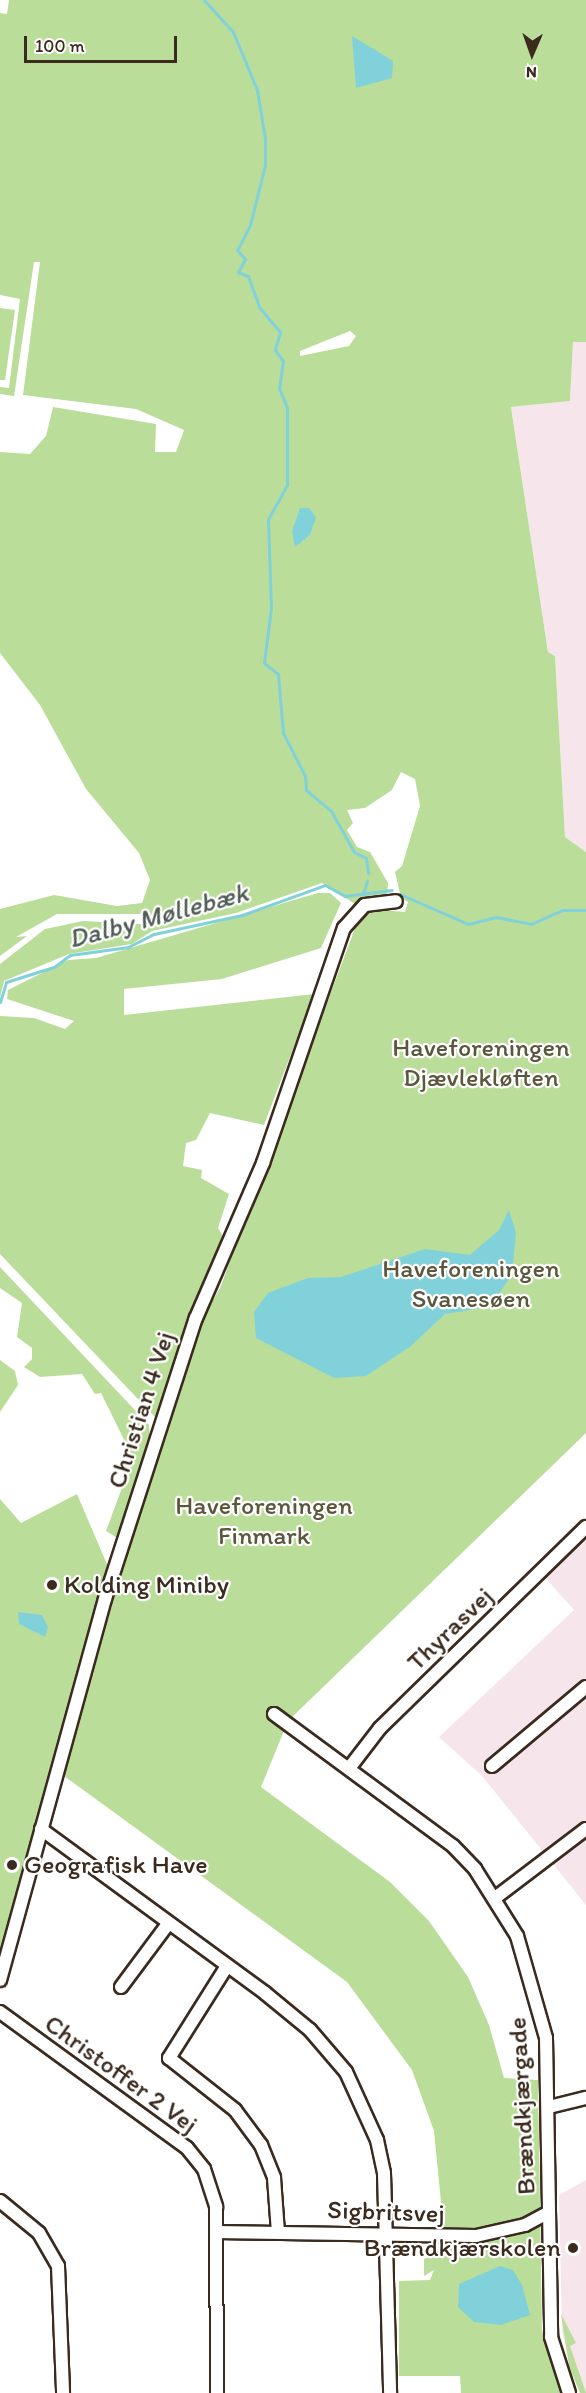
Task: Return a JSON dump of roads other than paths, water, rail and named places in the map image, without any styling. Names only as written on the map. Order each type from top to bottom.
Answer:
[{"type":"street","name":"Christian 4 Vej","points":[[0,1980],[105,1599],[178,1368],[263,1163],[344,928],[364,905],[396,901]]},
{"type":"street","name":"Thyrasvej","points":[[350,1767],[380,1728],[586,1527]]},
{"type":"street","points":[[492,1766],[586,1687]]},
{"type":"street","name":"Brændkjærgade","points":[[274,1714],[350,1767],[453,1846],[495,1898],[532,1973],[546,2038],[549,2107],[551,2337],[569,2393]]},
{"type":"street","points":[[41,1829],[293,2015],[346,2072],[377,2140],[388,2238],[390,2393]]},
{"type":"street","points":[[495,1898],[586,1829]]},
{"type":"street","points":[[121,1987],[168,1924]]},
{"type":"street","points":[[227,1966],[169,2058],[235,2110],[261,2145],[274,2178],[278,2232]]},
{"type":"street","name":"Christoffer 2 Vej","points":[[0,2013],[187,2148],[212,2187],[216,2232],[217,2393]]},
{"type":"street","points":[[549,2107],[586,2098]]},
{"type":"street","points":[[0,2201],[39,2233],[58,2266],[63,2393]]},
{"type":"street","name":"Sigbritsvej","points":[[216,2232],[278,2232],[388,2238],[476,2236],[525,2225],[549,2212]]},
{"type":"water","points":[[352,36],[393,61],[392,78],[356,88]]},
{"type":"water","points":[[300,508],[309,508],[316,517],[310,535],[295,547],[292,531]]},
{"type":"water","points":[[509,1210],[516,1233],[512,1274],[497,1297],[476,1309],[445,1314],[411,1346],[366,1376],[334,1378],[256,1338],[254,1312],[268,1293],[308,1278],[341,1277],[425,1249],[470,1255],[499,1230]]},
{"type":"water","points":[[18,1612],[42,1615],[48,1627],[45,1637],[19,1624]]},
{"type":"water","points":[[500,2266],[513,2270],[522,2285],[530,2315],[501,2325],[474,2322],[458,2307],[459,2284]]},
{"type":"waterway","name":"Dalby Møllebæk","points":[[204,0],[233,32],[257,90],[265,139],[265,165],[250,225],[237,250],[245,259],[238,272],[248,276],[259,307],[280,332],[275,350],[283,361],[279,388],[287,408],[287,485],[268,519],[271,608],[264,663],[278,674],[283,733],[305,776],[306,790],[331,811],[354,852],[366,858],[368,873]]},
{"type":"waterway","name":"Dalby Møllebæk","points":[[363,894],[367,881]]},
{"type":"waterway","name":"Dalby Møllebæk","points":[[0,1002],[6,982],[54,967],[70,955],[128,947],[154,934],[242,915],[325,885],[345,896],[392,890]]},
{"type":"waterway","points":[[400,894],[468,924],[496,917],[531,924],[562,910],[586,910]]},
{"type":"place","name":"Kolding Miniby","points":[[52,1585]]},
{"type":"place","name":"Geografisk Have","points":[[12,1865]]},
{"type":"place","name":"Brændkjærskolen","points":[[573,2248]]},
{"type":"park label","name":"Haveforeningen Djævlekløften","points":[[481,1063]]},
{"type":"park label","name":"Haveforeningen Svanesøen","points":[[471,1284]]},
{"type":"park label","name":"Haveforeningen Finmark","points":[[264,1521]]}]
